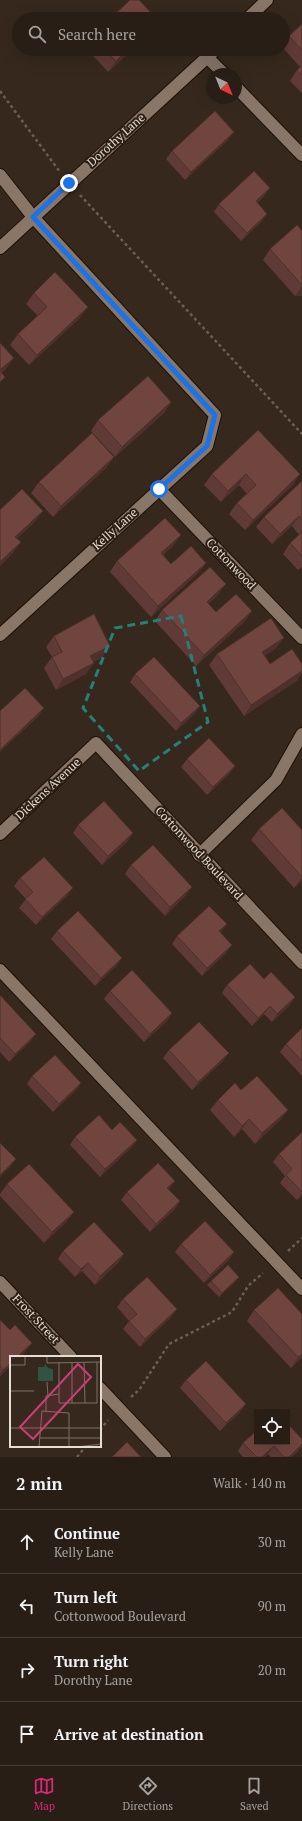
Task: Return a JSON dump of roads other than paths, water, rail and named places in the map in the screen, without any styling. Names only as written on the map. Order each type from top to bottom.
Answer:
[{"type":"street","points":[[254,12],[267,0]]},
{"type":"street","name":"Dorothy Lane","points":[[0,248],[208,56]]},
{"type":"street","points":[[213,56],[220,68]]},
{"type":"street","points":[[242,92],[302,155]]},
{"type":"street","points":[[0,175],[33,217]]},
{"type":"street","name":"Kelly Lane","points":[[0,635],[207,446],[215,415],[33,217]]},
{"type":"street","name":"Cottonwood","points":[[159,489],[302,638]]},
{"type":"street","points":[[199,854],[276,780],[302,734]]},
{"type":"street","name":"Cottonwood Boulevard","points":[[96,743],[302,963]]},
{"type":"street","name":"Dickens Avenue","points":[[0,834],[96,743]]},
{"type":"street","points":[[0,970],[302,1289]]},
{"type":"street","name":"Frost Street","points":[[0,1282],[70,1356]]},
{"type":"street","points":[[101,1389],[166,1457]]}]
